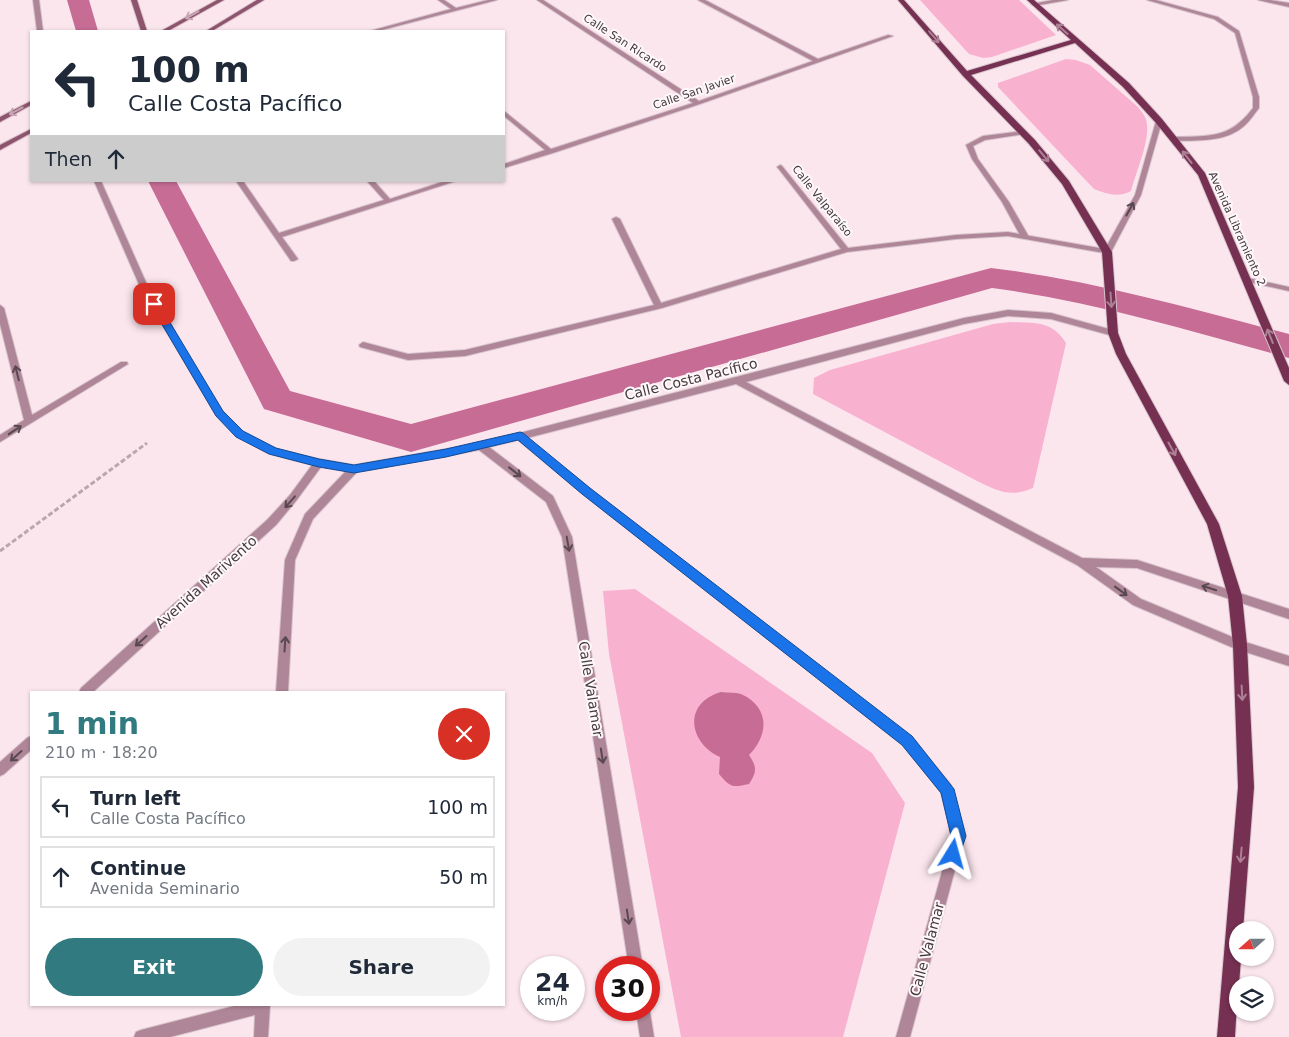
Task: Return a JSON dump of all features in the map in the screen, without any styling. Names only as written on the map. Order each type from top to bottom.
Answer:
[{"type":"main road","points":[[902,0],[966,74],[1023,133],[1066,183],[1108,252],[1113,333],[1121,354],[1213,524],[1235,596],[1240,644],[1246,787],[1226,1037]]},
{"type":"main road","name":"Avenida Libramiento 2","points":[[1032,2],[1126,85],[1159,121],[1202,175],[1287,371],[1289,380]]},
{"type":"main road","points":[[966,74],[1076,41]]},
{"type":"street","points":[[36,0],[40,30]]},
{"type":"street","points":[[134,0],[144,30]]},
{"type":"street","points":[[166,30],[221,0]]},
{"type":"street","points":[[211,30],[261,0]]},
{"type":"street","points":[[441,0],[455,10]]},
{"type":"street","points":[[470,0],[477,5]]},
{"type":"street","points":[[377,30],[494,0]]},
{"type":"street","name":"Calle San Ricardo","points":[[540,0],[698,103]]},
{"type":"street","points":[[701,0],[817,61]]},
{"type":"street","points":[[1032,2],[1065,0]]},
{"type":"street","points":[[1150,0],[1216,18],[1237,32],[1256,97],[1256,108],[1240,126],[1223,135],[1173,139]]},
{"type":"street","points":[[1261,0],[1289,5]]},
{"type":"street","points":[[398,25],[404,30]]},
{"type":"street","name":"Calle San Javier","points":[[505,166],[698,103],[890,36]]},
{"type":"street","points":[[0,120],[30,104]]},
{"type":"street","points":[[505,114],[551,152]]},
{"type":"street","points":[[363,345],[408,357],[465,353],[659,306],[846,250],[956,237],[1008,234],[1108,252],[1138,194],[1159,121]]},
{"type":"street","points":[[0,148],[30,132]]},
{"type":"street","points":[[1023,133],[983,138],[969,145],[975,160],[1005,202],[1025,237]]},
{"type":"street","name":"Calle Valparaíso","points":[[780,167],[846,250]]},
{"type":"street","name":"Calle Costa Pacífico","points":[[97,182],[145,289],[219,413],[240,434],[273,452],[354,469],[481,446],[964,321],[1008,313],[1051,316],[1113,333]]},
{"type":"street","points":[[240,182],[294,259]]},
{"type":"street","points":[[371,182],[388,201]]},
{"type":"street","points":[[277,236],[450,182]]},
{"type":"street","points":[[616,219],[659,306]]},
{"type":"street","points":[[1247,279],[1289,289]]},
{"type":"street","points":[[0,308],[29,421]]},
{"type":"street","points":[[0,439],[124,364]]},
{"type":"street","points":[[737,381],[1082,562],[1137,602],[1240,644],[1289,661]]},
{"type":"street","name":"Calle Valamar","points":[[520,436],[586,491],[907,741],[947,789],[958,836],[903,1037]]},
{"type":"street","name":"Calle Valamar","points":[[481,446],[550,499],[567,537],[634,956]]},
{"type":"street","name":"Avenida Marivento","points":[[86,691],[272,522],[319,463]]},
{"type":"street","points":[[282,691],[290,560],[309,517],[354,469]]},
{"type":"street","points":[[1082,562],[1137,564],[1289,614]]},
{"type":"street","points":[[0,770],[30,743]]},
{"type":"street","points":[[141,1037],[259,1006]]},
{"type":"street","points":[[261,1037],[263,1006]]},
{"type":"street","points":[[645,1021],[647,1037]]},
{"type":"path","points":[[0,551],[147,443]]},
{"type":"shaded area","points":[[920,0],[1019,0],[1056,35],[992,57],[983,58],[969,54]]},
{"type":"shaded area","points":[[1066,59],[1090,65],[1143,113],[1147,122],[1146,140],[1131,191],[1117,195],[1094,189],[998,87],[998,83]]},
{"type":"shaded area","points":[[1010,322],[1042,324],[1055,330],[1066,343],[1033,488],[1025,491],[1011,493],[992,488],[813,394],[814,378],[830,370],[993,324]]},
{"type":"shaded area","points":[[635,589],[872,753],[905,803],[843,1037],[681,1037],[609,654],[603,591]]},
{"type":"shaded area","points":[[721,692],[741,694],[757,706],[762,714],[763,730],[756,747],[749,755],[754,763],[755,770],[749,784],[735,786],[726,782],[719,774],[720,757],[701,742],[696,733],[694,723],[700,705],[709,697]]},
{"type":"waterway","points":[[78,0],[87,30]]},
{"type":"waterway","points":[[163,182],[277,400],[411,438],[991,278],[1031,283],[1172,315],[1289,346]]},
{"type":"route","points":[[154,304],[219,413],[240,434],[273,452],[354,469],[446,453],[520,436],[586,491],[907,741],[947,789],[958,836],[953,854]]}]
